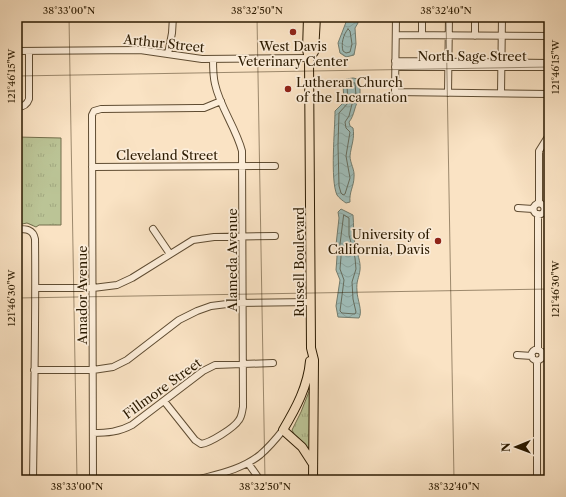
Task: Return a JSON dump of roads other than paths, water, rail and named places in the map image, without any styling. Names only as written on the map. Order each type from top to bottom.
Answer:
[{"type":"main road","name":"Russell Boulevard","points":[[308,17],[307,50],[310,58],[311,348],[314,360],[313,480]]},
{"type":"main road","name":"Russell Boulevard","points":[[310,58],[314,52],[316,17]]},
{"type":"main road","points":[[311,348],[308,376],[302,395],[283,430],[304,449],[313,464]]},
{"type":"street","points":[[168,54],[173,17]]},
{"type":"street","points":[[396,17],[396,92],[548,94]]},
{"type":"street","points":[[422,17],[422,35]]},
{"type":"street","points":[[448,93],[449,17]]},
{"type":"street","points":[[475,17],[475,36]]},
{"type":"street","points":[[502,17],[502,93]]},
{"type":"street","points":[[396,35],[549,36]]},
{"type":"street","name":"Arthur Street","points":[[17,51],[140,50],[192,58],[213,59],[310,58]]},
{"type":"street","points":[[17,107],[23,106],[29,99],[29,51]]},
{"type":"street","name":"Alameda Avenue","points":[[164,401],[195,440],[201,444],[208,442],[235,424],[239,420],[243,407],[242,151],[238,137],[214,82],[213,59]]},
{"type":"street","name":"North Sage Street","points":[[395,64],[549,63]]},
{"type":"street","name":"North Sage Street","points":[[502,64],[549,67]]},
{"type":"street","name":"Amador Avenue","points":[[93,480],[91,119],[94,111],[101,109],[204,108],[221,100]]},
{"type":"street","points":[[539,203],[539,151],[549,135]]},
{"type":"street","name":"Cleveland Street","points":[[92,166],[274,166]]},
{"type":"street","points":[[538,214],[546,208],[539,203]]},
{"type":"street","points":[[533,209],[535,204],[539,203]]},
{"type":"street","points":[[518,208],[533,209],[535,213],[538,214]]},
{"type":"street","points":[[538,214],[538,350]]},
{"type":"street","points":[[17,229],[29,230],[34,233],[35,239],[36,339],[34,370],[33,480]]},
{"type":"street","points":[[154,229],[170,254]]},
{"type":"street","points":[[36,288],[93,288],[117,285],[132,278],[193,240],[214,237],[275,236]]},
{"type":"street","points":[[34,370],[93,370],[109,368],[121,364],[170,326],[193,313],[217,305],[311,302]]},
{"type":"street","points":[[532,356],[534,351],[538,350]]},
{"type":"street","points":[[537,361],[546,356],[538,350]]},
{"type":"street","points":[[517,355],[532,356],[534,360],[537,361]]},
{"type":"street","points":[[537,361],[537,480]]},
{"type":"street","name":"Fillmore Street","points":[[93,433],[109,433],[128,427],[142,419],[208,368],[215,365],[273,363]]},
{"type":"street","points":[[196,480],[226,472],[248,463],[260,455],[283,430]]},
{"type":"street","points":[[248,463],[260,480]]},
{"type":"water","points":[[348,17],[358,17],[358,23],[355,28],[356,44],[354,55],[346,57],[340,53],[338,43]]},
{"type":"water","points":[[346,79],[358,79],[360,85],[360,98],[349,122],[350,126],[353,128],[350,156],[354,174],[350,202],[346,203],[337,195],[335,188],[333,154],[335,111],[344,102],[343,84]]},
{"type":"water","points":[[341,209],[353,215],[354,241],[360,267],[357,282],[357,294],[360,308],[359,318],[338,317],[336,306],[340,280],[336,270],[336,245],[339,218],[338,212]]},
{"type":"place","name":"West Davis Veterinary Center","points":[[293,32]]},
{"type":"place","name":"Lutheran Church of the Incarnation","points":[[288,89]]},
{"type":"place","name":"University of California, Davis","points":[[438,241]]}]
